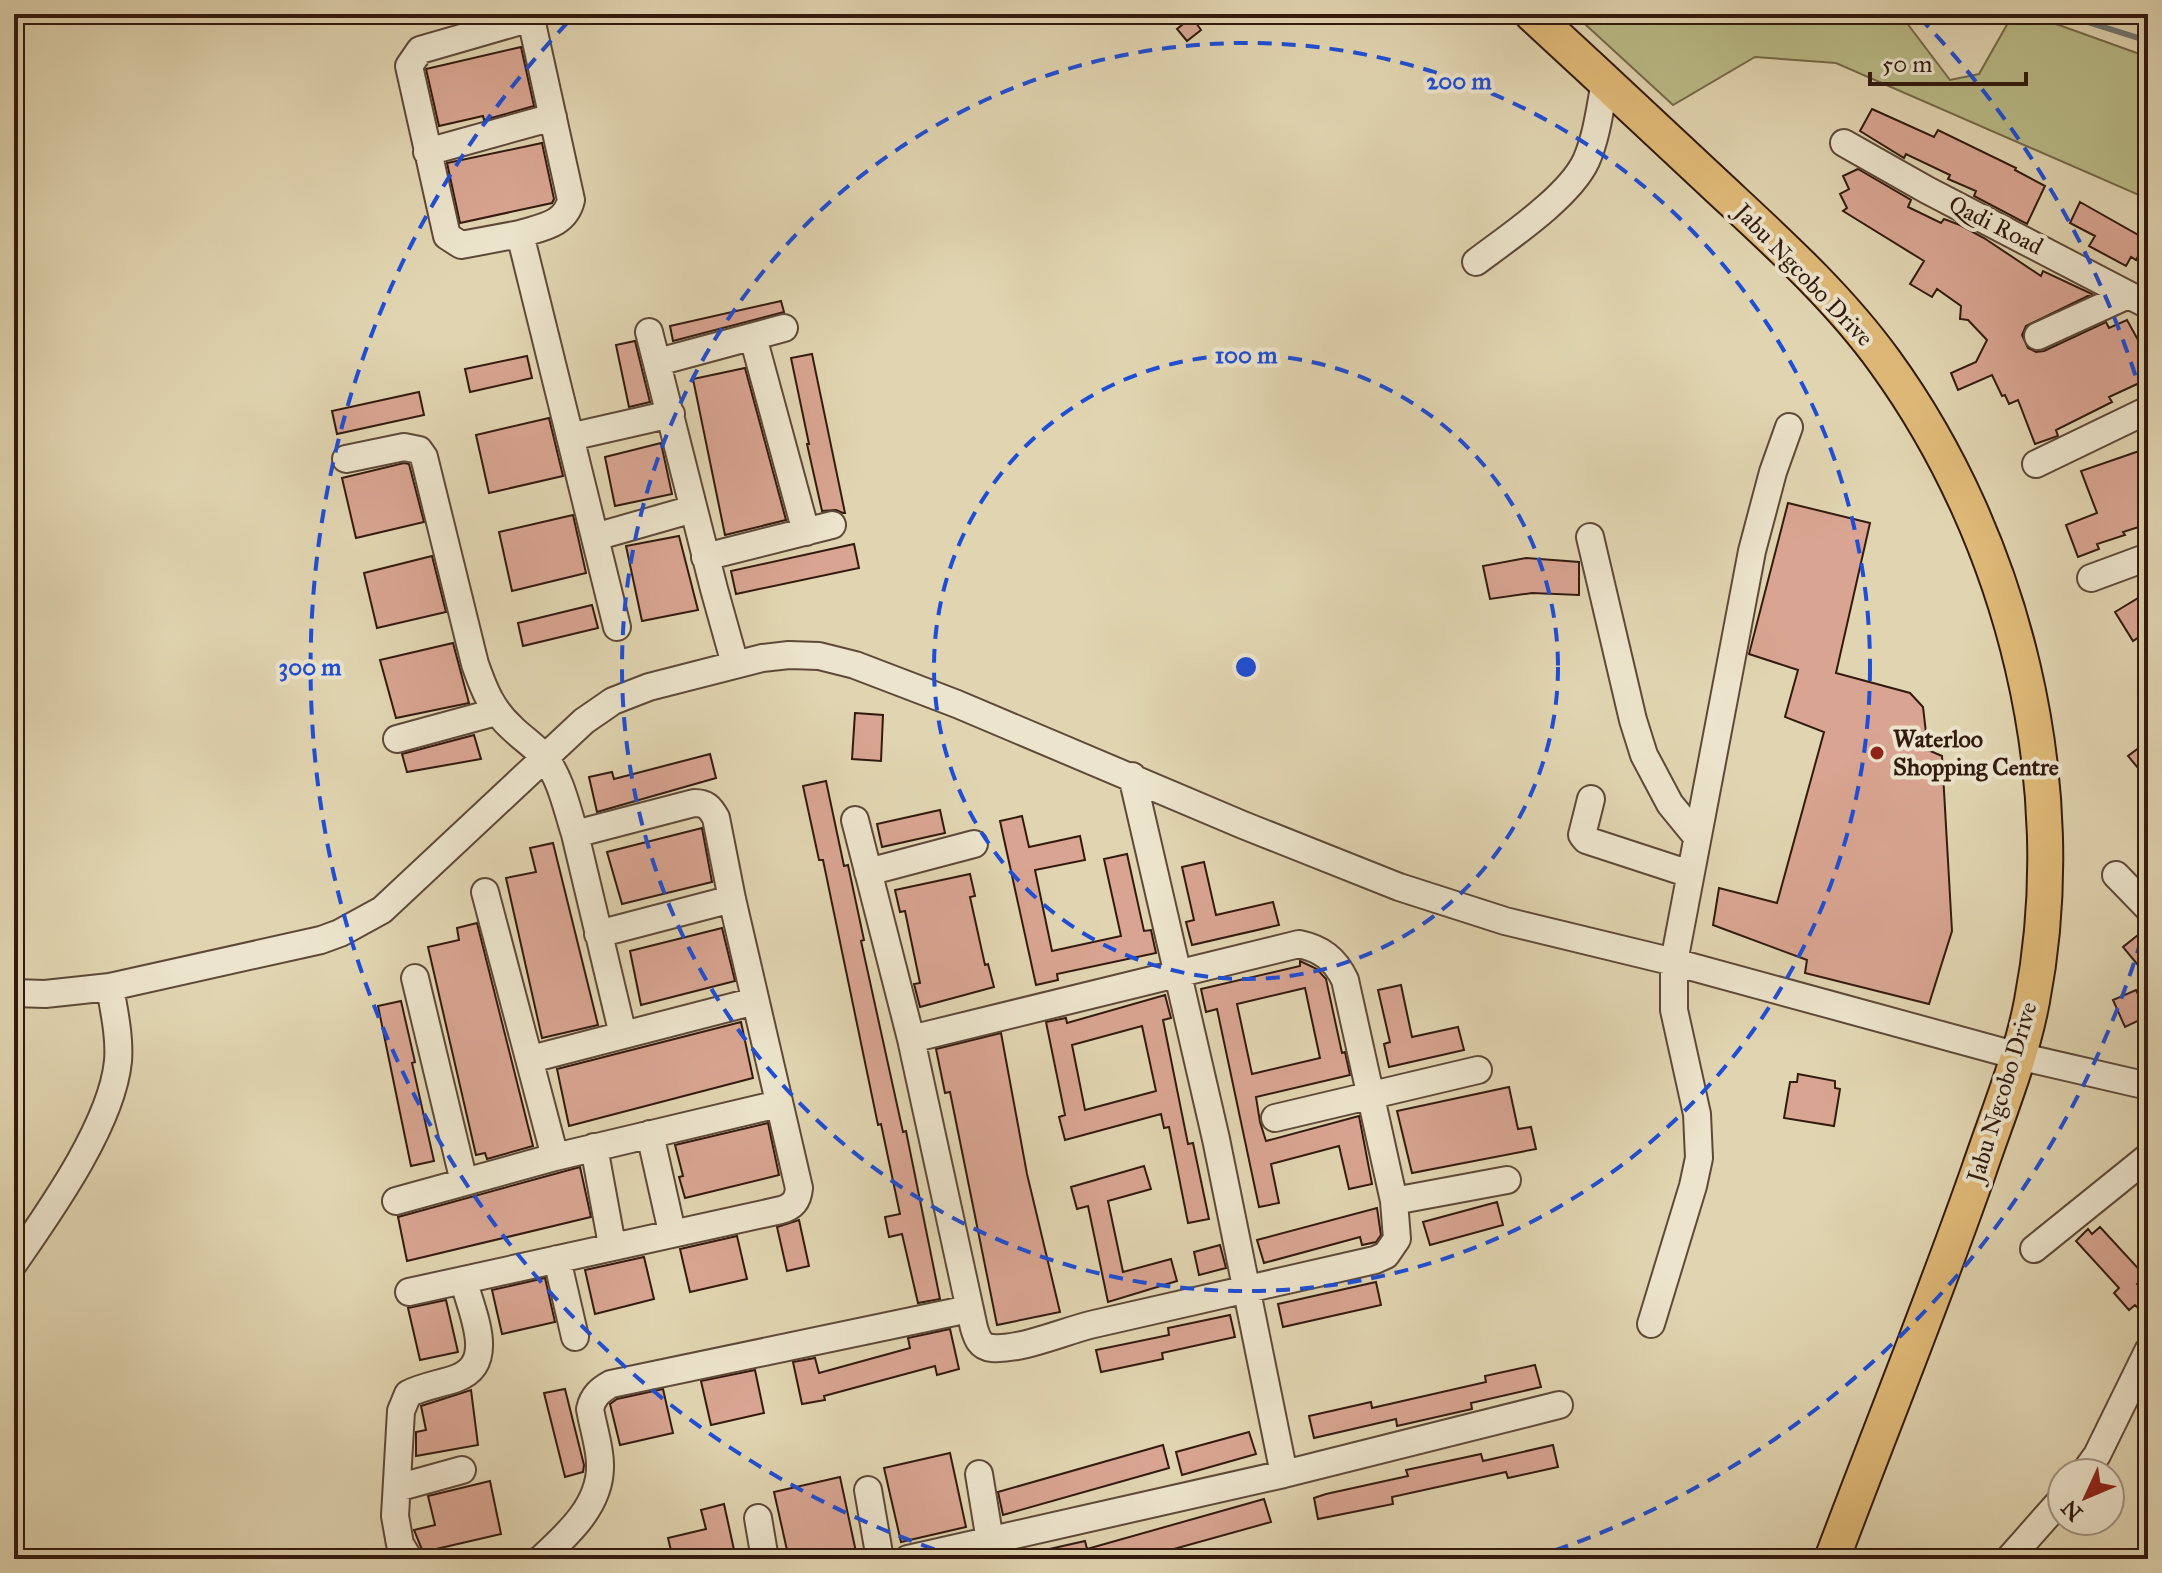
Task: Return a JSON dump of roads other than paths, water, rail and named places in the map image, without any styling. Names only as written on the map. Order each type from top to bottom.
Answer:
[{"type":"main road","name":"Jabu Ngcobo Drive","points":[[1532,14],[1781,245],[1874,348],[1924,420],[1959,483],[2006,603],[2023,668],[2036,736],[2045,859],[2033,1000],[2018,1056],[1947,1261],[1832,1559]]},
{"type":"street","points":[[531,16],[553,117],[571,200],[568,210],[555,223],[520,234],[468,245],[450,239],[444,231],[408,72],[414,56],[420,50],[531,16]]},
{"type":"street","points":[[1476,262],[1550,203],[1577,176],[1594,140],[1605,82]]},
{"type":"street","points":[[427,152],[553,117]]},
{"type":"street","name":"Qadi Road","points":[[1844,143],[2138,300]]},
{"type":"street","points":[[520,234],[617,627]]},
{"type":"street","points":[[2038,336],[2138,300]]},
{"type":"street","points":[[658,362],[784,328]]},
{"type":"street","points":[[649,332],[735,664]]},
{"type":"street","points":[[753,337],[806,532]]},
{"type":"street","points":[[2036,464],[2148,410]]},
{"type":"street","points":[[570,437],[671,414]]},
{"type":"street","points":[[1651,1324],[1699,1158],[1697,1114],[1674,1010],[1674,962],[1752,551],[1773,472],[1789,427]]},
{"type":"street","points":[[346,459],[404,447],[419,450],[424,457],[486,697],[496,712],[544,757],[555,776],[575,834],[623,1035]]},
{"type":"street","points":[[595,537],[693,509]]},
{"type":"street","points":[[705,557],[832,525]]},
{"type":"street","points":[[1590,537],[1644,755],[1670,804],[1697,837]]},
{"type":"street","points":[[2091,578],[2148,557]]},
{"type":"street","points":[[14,993],[45,994],[110,987],[321,940],[382,910],[544,757],[584,721],[613,701],[649,687],[735,664],[789,655],[819,656],[855,665],[957,704],[1399,887],[1505,921],[1674,962],[2018,1056],[2148,1086]]},
{"type":"street","points":[[397,739],[496,712]]},
{"type":"street","points":[[1132,776],[1178,972],[1284,1474]]},
{"type":"street","points":[[1591,799],[1582,835],[1586,840],[1690,874]]},
{"type":"street","points":[[409,1292],[781,1210],[799,1197],[716,818],[708,805],[703,803],[575,834]]},
{"type":"street","points":[[855,820],[911,1039],[969,1309],[977,1339],[982,1345],[992,1348],[1020,1345],[1089,1325],[1375,1260],[1386,1255],[1397,1239],[1394,1201],[1345,980],[1337,964],[1313,947],[1299,944],[911,1039]]},
{"type":"street","points":[[868,872],[974,844]]},
{"type":"street","points":[[2116,875],[2148,908]]},
{"type":"street","points":[[485,892],[555,1157]]},
{"type":"street","points":[[598,934],[732,899]]},
{"type":"street","points":[[415,978],[464,1182]]},
{"type":"street","points":[[14,1263],[79,1160],[110,1095],[118,1061],[110,987]]},
{"type":"street","points":[[531,1059],[755,1001]]},
{"type":"street","points":[[1275,1118],[1478,1070]]},
{"type":"street","points":[[396,1201],[594,1147],[778,1104]]},
{"type":"street","points":[[650,1134],[672,1232]]},
{"type":"street","points":[[594,1147],[612,1245]]},
{"type":"street","points":[[2034,1249],[2148,1157]]},
{"type":"street","points":[[1394,1201],[1507,1180]]},
{"type":"street","points":[[557,1259],[575,1337]]},
{"type":"street","points":[[409,1559],[397,1532],[401,1411],[408,1394],[466,1374],[479,1360],[480,1348],[464,1282]]},
{"type":"street","points":[[541,1559],[576,1525],[592,1498],[600,1465],[590,1409],[592,1401],[603,1388],[969,1309]]},
{"type":"street","points":[[2096,1457],[2148,1351]]},
{"type":"street","points":[[908,1559],[991,1550],[1559,1405]]},
{"type":"street","points":[[397,1488],[462,1470]]},
{"type":"street","points":[[979,1474],[991,1550]]},
{"type":"street","points":[[868,1490],[880,1559]]},
{"type":"street","points":[[2009,1559],[2046,1517]]},
{"type":"street","points":[[758,1518],[765,1559]]},
{"type":"waterway","points":[[2062,14],[2148,41]]},
{"type":"place","name":"Waterloo Shopping Centre","points":[[1877,753]]}]
